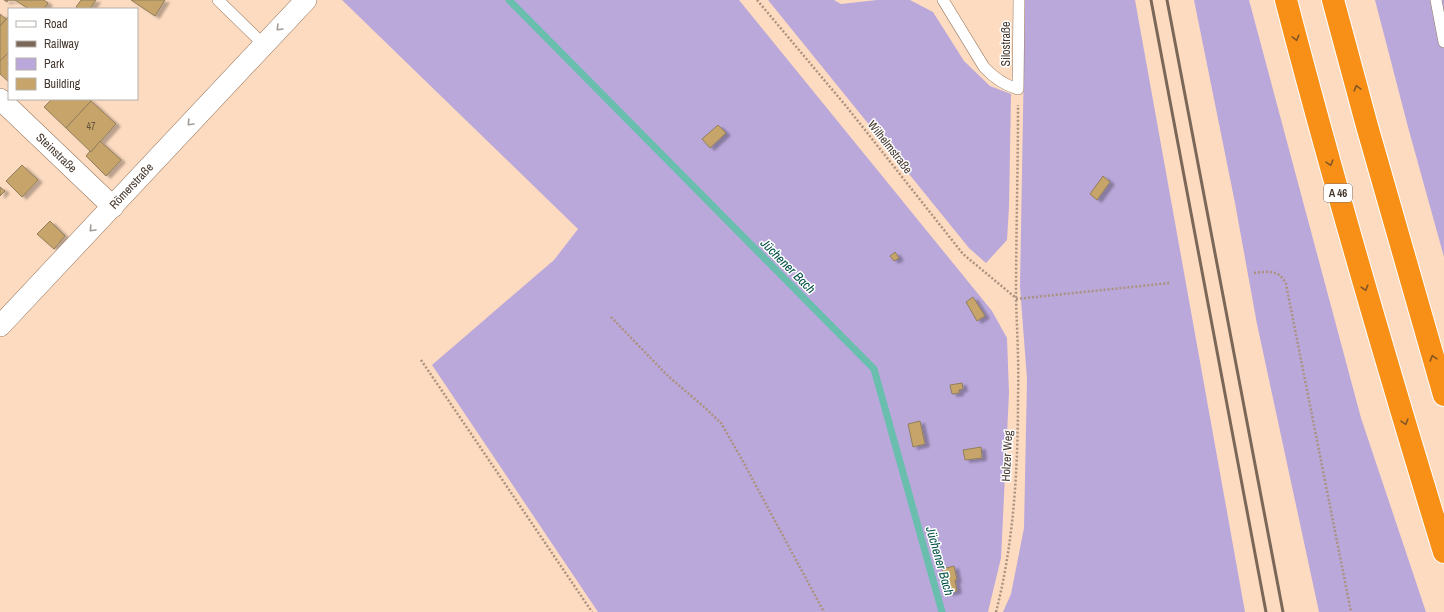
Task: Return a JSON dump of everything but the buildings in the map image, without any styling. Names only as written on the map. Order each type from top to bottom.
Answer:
[{"type":"highway","name":"A 46","points":[[1286,0],[1347,225],[1424,489],[1444,552]]},
{"type":"highway","points":[[1333,0],[1367,126],[1444,395]]},
{"type":"highway","points":[[1367,126],[1444,344]]},
{"type":"street","name":"Römerstraße","points":[[0,326],[113,207],[263,44],[306,0]]},
{"type":"street","name":"Steinstraße","points":[[0,101],[113,207]]},
{"type":"lane","points":[[218,0],[263,44]]},
{"type":"lane","points":[[943,0],[984,67],[992,76],[1002,82],[1018,88]]},
{"type":"lane","name":"Silostraße","points":[[1018,88],[1019,0]]},
{"type":"lane","points":[[1436,0],[1444,42]]},
{"type":"path","name":"Wilhelmstraße","points":[[757,0],[846,106],[962,254],[1016,299]]},
{"type":"path","name":"Holzer Weg","points":[[996,612],[1008,552],[1017,462],[1018,395],[1016,299],[1018,88]]},
{"type":"path","points":[[1254,273],[1268,271],[1275,272],[1282,277],[1286,284],[1351,612]]},
{"type":"path","points":[[1016,299],[1170,283]]},
{"type":"path","points":[[612,317],[668,376],[721,424],[740,456],[824,612]]},
{"type":"path","points":[[421,360],[592,612]]},
{"type":"green space","points":[[342,0],[739,0],[992,311],[1007,338],[1009,393],[1001,558],[988,612],[598,612],[432,365],[554,260],[578,229]]},
{"type":"green space","points":[[768,0],[834,0],[841,4],[877,0],[910,0],[933,12],[964,61],[990,86],[1011,94],[1007,240],[986,263],[969,248]]},
{"type":"green space","points":[[1025,0],[1135,0],[1245,612],[1003,612],[1011,594],[1024,528],[1027,379],[1020,287]]},
{"type":"green space","points":[[1194,0],[1249,0],[1361,418],[1426,612],[1319,612],[1257,324],[1235,203]]},
{"type":"green space","points":[[1375,0],[1444,0],[1444,257],[1408,127]]},
{"type":"waterway","name":"Jüchener Bach","points":[[509,0],[874,369],[942,612]]},
{"type":"railway","points":[[1151,0],[1266,612]]},
{"type":"railway","points":[[1167,0],[1283,612]]}]
